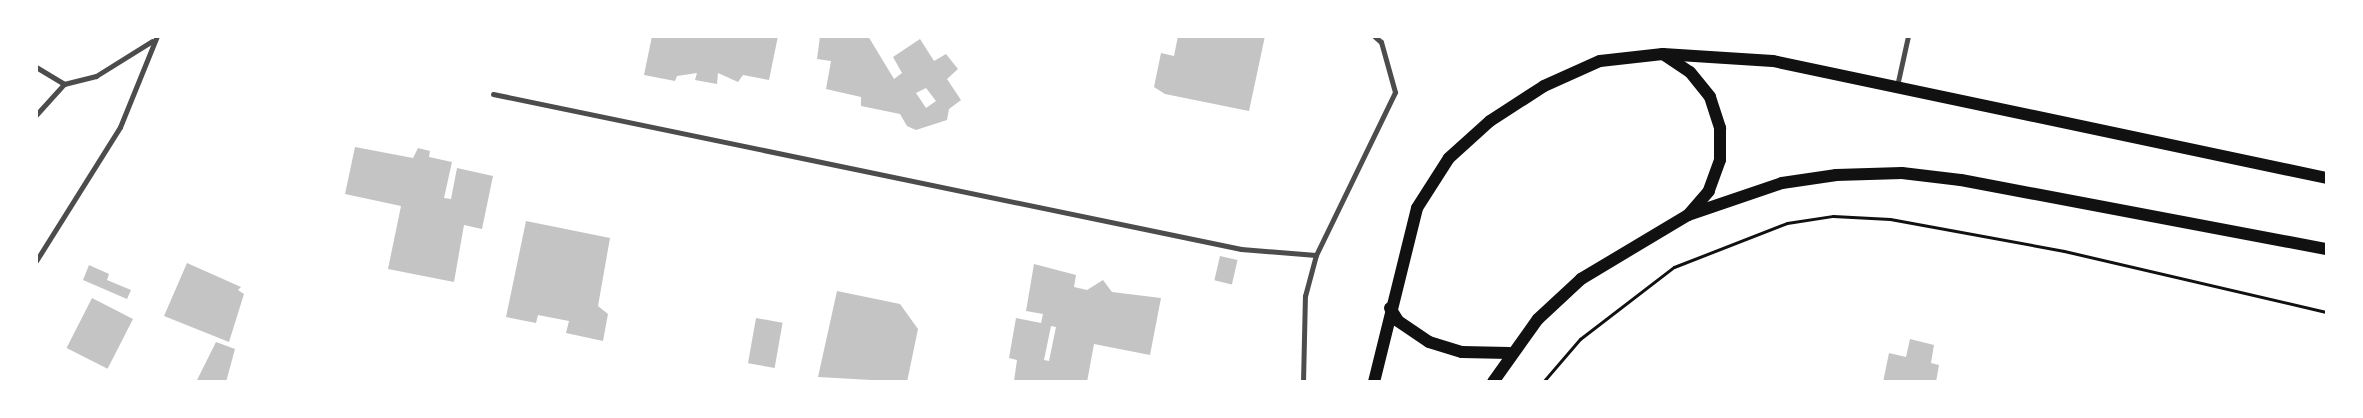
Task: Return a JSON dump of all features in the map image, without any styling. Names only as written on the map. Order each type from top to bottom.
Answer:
[{"type":"main road","points":[[1663,54],[1690,72],[1710,97],[1720,128],[1720,160],[1709,191],[1688,215]]},
{"type":"main road","points":[[1374,382],[1390,308],[1417,208],[1448,158],[1490,121],[1544,86],[1600,61],[1663,54],[1774,61],[1896,90],[2327,178]]},
{"type":"main road","points":[[1493,382],[1509,354],[1581,279],[1688,215],[1782,183],[1836,174],[1902,173],[1961,180],[2327,249]]},
{"type":"main road","points":[[1390,308],[1398,320],[1429,342],[1462,352],[1509,354]]},
{"type":"street","points":[[36,114],[64,84],[96,76],[157,36]]},
{"type":"street","points":[[1303,382],[1305,296],[1316,255],[1395,92],[1381,42],[1374,36]]},
{"type":"street","points":[[1896,90],[1908,36]]},
{"type":"street","points":[[36,261],[120,127],[152,41]]},
{"type":"street","points":[[36,67],[64,84]]},
{"type":"street","points":[[493,94],[1241,249],[1316,255]]},
{"type":"path","points":[[1543,382],[1580,340],[1674,267],[1787,223],[1833,216],[1890,219],[2054,250],[2327,312]]},
{"type":"building","points":[[652,36],[778,36],[769,80],[743,75],[738,82],[718,73],[717,84],[695,80],[697,73],[677,76],[675,81],[644,75]]},
{"type":"building","points":[[820,36],[868,36],[894,79],[902,73],[893,57],[920,39],[934,61],[946,54],[958,69],[947,79],[961,100],[949,109],[947,120],[916,130],[907,126],[900,114],[861,106],[861,97],[826,89],[831,61],[817,59]],"holes":[[[926,88],[936,101],[926,108],[916,93]]]},
{"type":"building","points":[[1178,36],[1265,36],[1249,111],[1165,94],[1154,87],[1161,53],[1174,56]]},
{"type":"building","points":[[355,147],[413,158],[418,148],[430,151],[429,157],[452,162],[444,198],[451,199],[457,168],[493,176],[482,229],[464,225],[454,282],[388,269],[401,206],[345,194]]},
{"type":"building","points":[[526,221],[610,238],[598,306],[608,314],[603,341],[566,333],[569,321],[538,315],[536,323],[506,317]]},
{"type":"building","points":[[1220,256],[1238,260],[1232,284],[1214,280]]},
{"type":"building","points":[[187,263],[241,287],[238,290],[244,294],[229,342],[164,316]]},
{"type":"building","points":[[1034,264],[1076,275],[1074,287],[1087,290],[1103,280],[1112,292],[1161,298],[1150,355],[1094,344],[1087,382],[1014,381],[1017,360],[1009,358],[1016,318],[1041,323],[1043,314],[1026,311]],"holes":[[[1051,326],[1056,327],[1049,361],[1044,360]]]},
{"type":"building","points":[[89,265],[109,274],[107,280],[131,290],[127,299],[83,280]]},
{"type":"building","points":[[837,291],[900,304],[918,329],[907,382],[818,377]]},
{"type":"building","points":[[92,298],[133,319],[108,369],[67,348]]},
{"type":"building","points":[[756,318],[783,323],[775,368],[748,363]]},
{"type":"building","points":[[1910,339],[1934,345],[1931,363],[1939,365],[1936,382],[1883,382],[1889,353],[1906,357]]},
{"type":"building","points":[[216,342],[235,349],[226,382],[196,382]]}]
